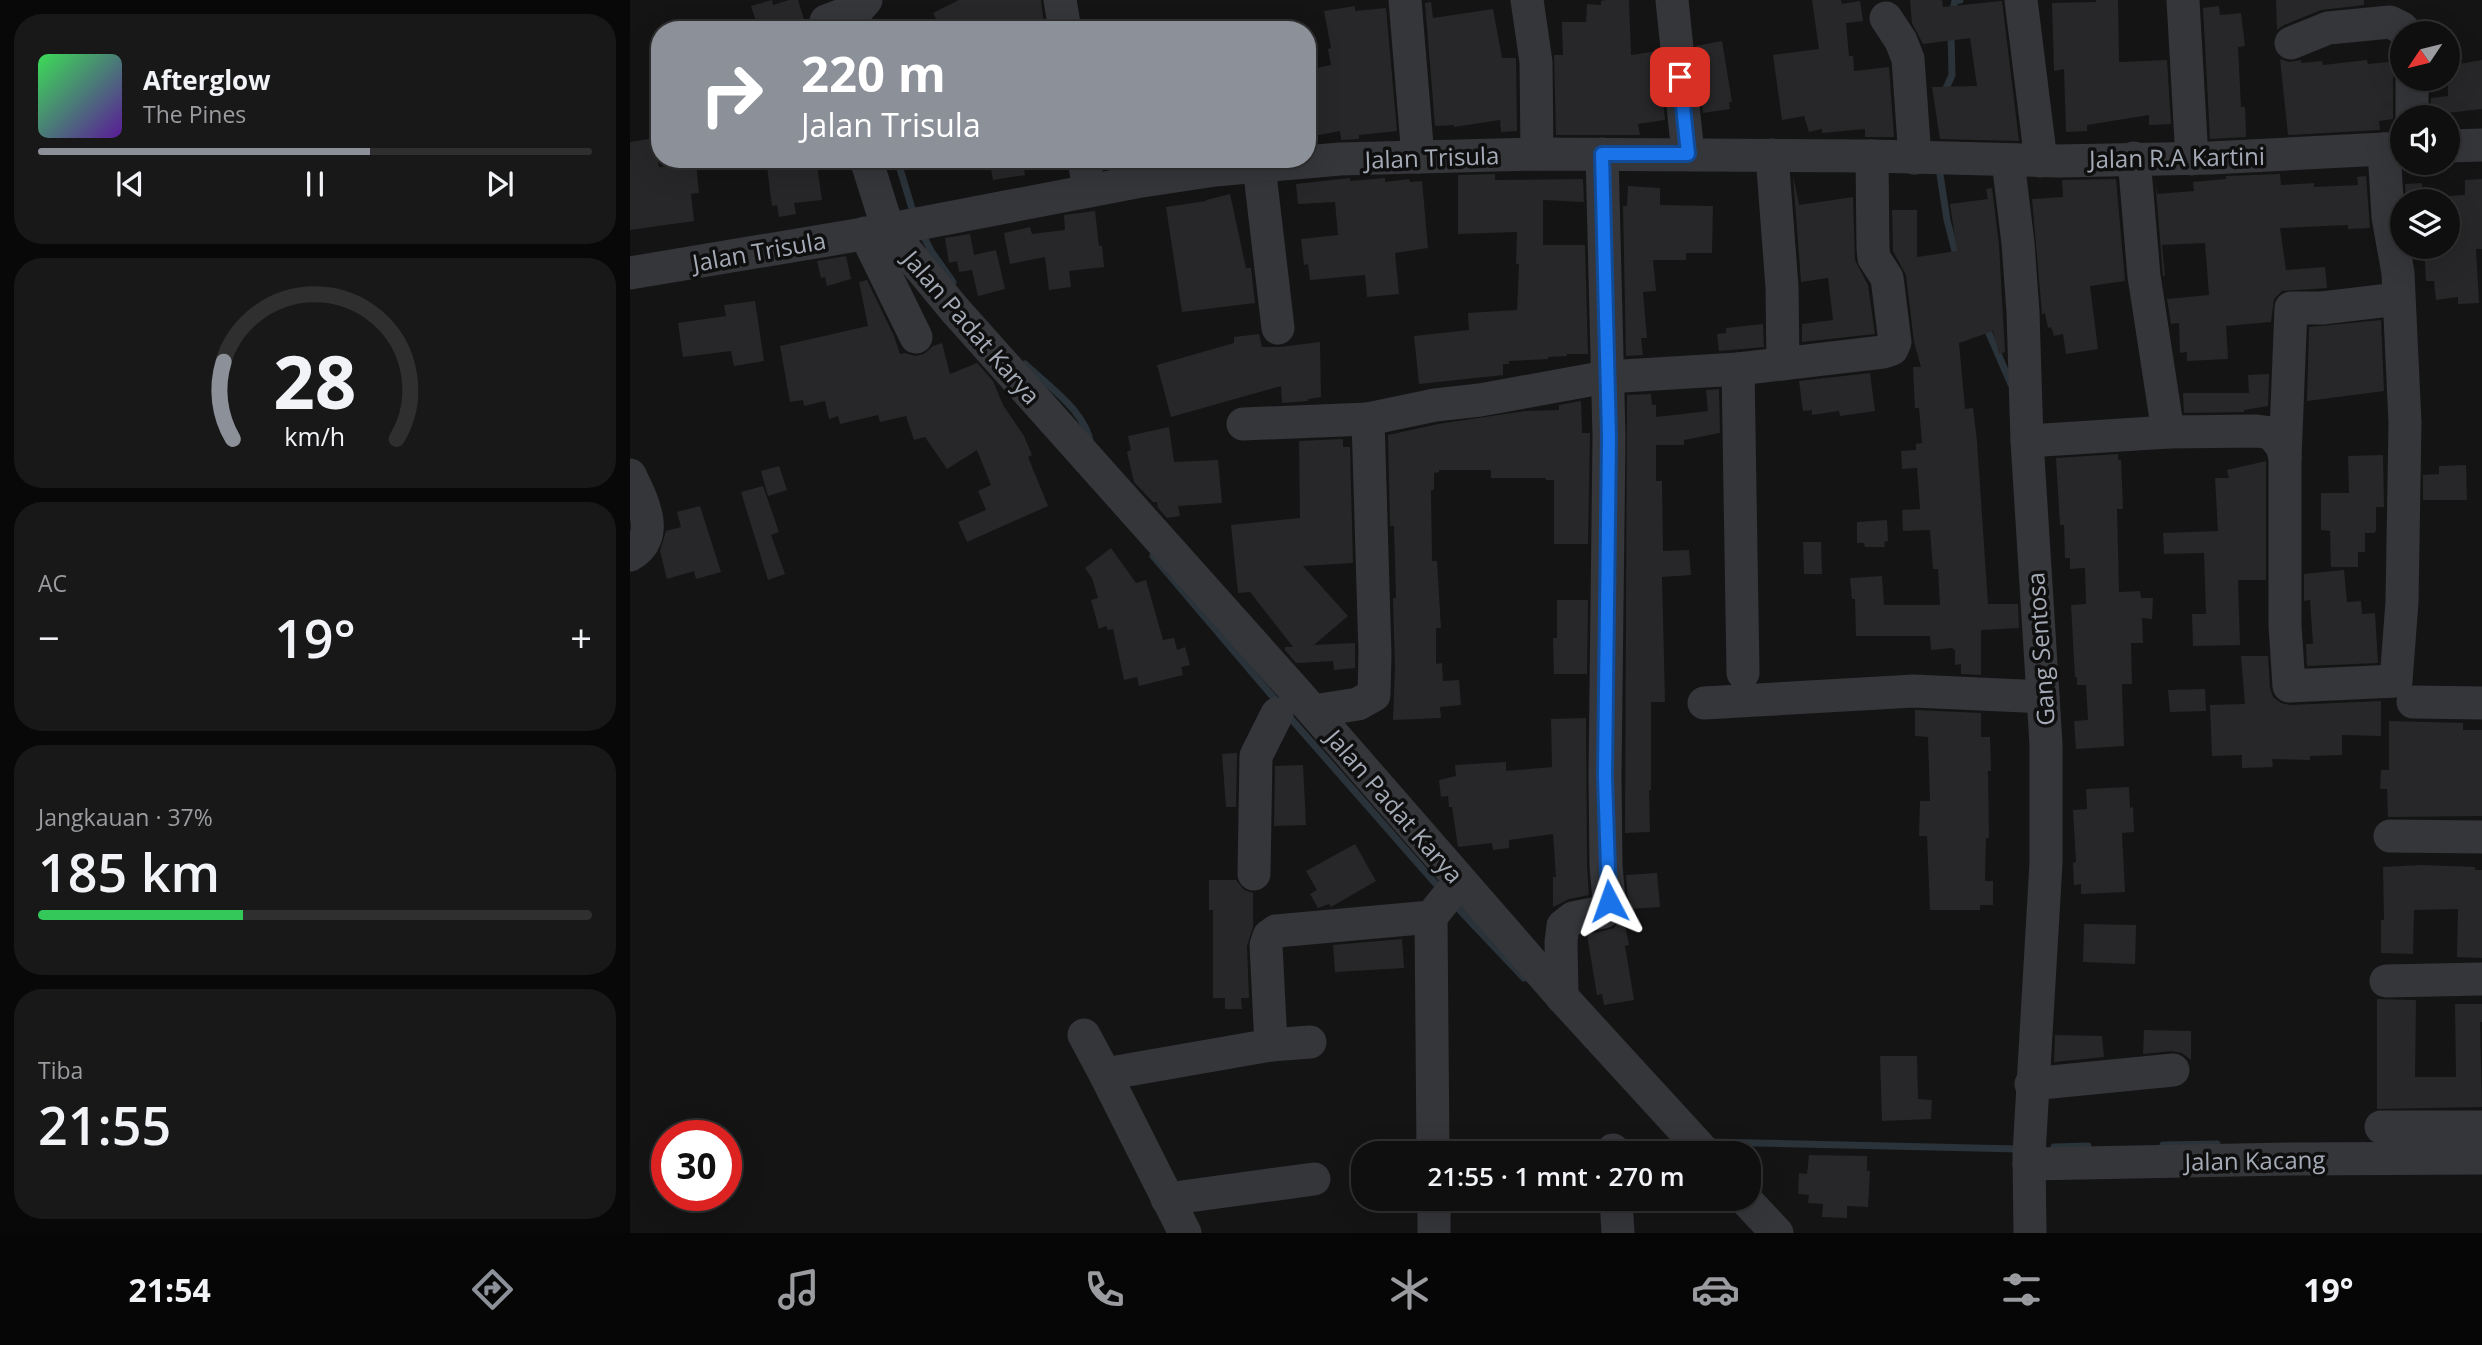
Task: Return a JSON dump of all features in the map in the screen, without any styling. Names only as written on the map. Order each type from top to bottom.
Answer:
[{"type":"street","points":[[1060,0],[1064,21]]},
{"type":"street","points":[[1405,0],[1418,157]]},
{"type":"street","points":[[1527,0],[1536,62],[1537,154]]},
{"type":"street","points":[[1672,0],[1688,154]]},
{"type":"street","points":[[2183,0],[2192,159]]},
{"type":"street","points":[[2022,3],[2041,161]]},
{"type":"street","points":[[1886,18],[1901,41],[1908,59],[1932,159]]},
{"type":"street","points":[[2291,43],[2328,28],[2390,22]]},
{"type":"street","points":[[2460,146],[2482,145]]},
{"type":"street","name":"Jalan R.A Kartini","points":[[1932,159],[2192,159],[2390,149]]},
{"type":"street","name":"Jalan Trisula","points":[[1316,161],[1537,154],[1872,156],[1932,159]]},
{"type":"street","points":[[1562,998],[1563,926],[1573,918],[1598,914],[1607,908],[1609,901],[1605,776],[1609,437],[1602,154]]},
{"type":"street","points":[[1772,155],[1782,287],[1783,364]]},
{"type":"street","points":[[1243,424],[1368,419],[1606,377],[1738,369],[1892,349],[1895,342],[1887,278],[1874,258],[1872,156]]},
{"type":"street","points":[[2134,158],[2144,276],[2168,432]]},
{"type":"street","name":"Gang Sentosa","points":[[2008,161],[2022,299],[2036,696],[2046,744],[2046,863],[2031,1084],[2030,1233]]},
{"type":"street","points":[[870,168],[900,227],[916,337]]},
{"type":"street","name":"Jalan Trisula","points":[[630,273],[900,227],[1086,174],[1200,172],[1239,168]]},
{"type":"street","points":[[1259,168],[1278,328]]},
{"type":"street","points":[[2391,175],[2388,217],[2398,272],[2405,423],[2402,602],[2396,681],[2289,686],[2285,625],[2285,458],[2291,308],[2322,308],[2398,299]]},
{"type":"street","name":"Jalan Padat Karya","points":[[900,227],[955,310],[1313,711],[1446,898],[1562,998],[1694,1141]]},
{"type":"street","points":[[1738,369],[1743,673]]},
{"type":"street","points":[[1313,711],[1358,704],[1374,695],[1368,419]]},
{"type":"street","points":[[2028,441],[2168,432],[2257,431],[2271,433],[2282,446],[2285,458]]},
{"type":"street","points":[[630,475],[644,505],[648,526],[646,541],[630,555]]},
{"type":"street","points":[[1704,703],[1914,691],[2036,696]]},
{"type":"street","points":[[2413,702],[2482,702]]},
{"type":"street","points":[[1254,873],[1256,756],[1277,714]]},
{"type":"street","points":[[2390,836],[2482,837]]},
{"type":"street","points":[[1271,1045],[1266,945],[1269,936],[1276,931],[1446,898],[1434,1141]]},
{"type":"street","points":[[2386,982],[2482,979]]},
{"type":"street","points":[[1084,1035],[1185,1233]]},
{"type":"street","points":[[1105,1073],[1271,1045],[1310,1042]]},
{"type":"street","points":[[2031,1084],[2173,1070]]},
{"type":"street","points":[[2381,1127],[2482,1127]]},
{"type":"street","name":"Jalan Kacang","points":[[2029,1152],[2288,1158],[2482,1158]]},
{"type":"street","points":[[1167,1199],[1314,1179]]},
{"type":"street","points":[[1434,1211],[1434,1233]]},
{"type":"street","points":[[1617,1211],[1618,1233]]},
{"type":"street","points":[[1756,1211],[1777,1233]]},
{"type":"building","points":[[772,0],[773,5],[798,0],[804,21],[756,21],[751,6]]},
{"type":"building","points":[[959,0],[1041,0],[1044,21],[937,21],[933,13]]},
{"type":"building","points":[[1629,0],[1631,55],[1658,51],[1665,120],[1638,124],[1640,135],[1556,135],[1554,55],[1563,55],[1562,22],[1586,22],[1587,4],[1601,5],[1601,1]]},
{"type":"building","points":[[1812,0],[1841,0],[1842,4],[1860,1],[1863,21],[1846,23],[1849,56],[1853,56],[1854,71],[1889,67],[1894,137],[1865,137],[1865,129],[1822,133],[1822,129],[1809,132],[1804,116],[1782,120],[1773,55],[1819,49]]},
{"type":"building","points":[[1910,0],[1942,0],[1943,7],[2002,1],[2019,141],[1940,139],[1932,87],[1977,86],[1970,38],[1923,44],[1912,23]]},
{"type":"building","points":[[2118,0],[2119,62],[2167,60],[2171,124],[2149,125],[2149,115],[2087,125],[2087,131],[2066,132],[2064,69],[2054,71],[2052,3]]},
{"type":"building","points":[[2276,0],[2364,0],[2364,5],[2321,10],[2277,30]]},
{"type":"building","points":[[1431,2],[1433,18],[1493,9],[1502,58],[1516,58],[1517,131],[1501,132],[1500,120],[1454,127],[1435,126],[1425,3]]},
{"type":"building","points":[[1355,6],[1355,11],[1386,8],[1397,131],[1359,135],[1359,139],[1341,140],[1340,131],[1316,136],[1316,68],[1331,65],[1328,49],[1331,48],[1324,11]]},
{"type":"building","points":[[2219,6],[2220,15],[2241,13],[2245,46],[2238,47],[2241,107],[2245,107],[2246,137],[2210,139],[2203,8]]},
{"type":"building","points":[[1722,41],[1732,102],[1729,102],[1730,109],[1703,113],[1696,46]]},
{"type":"building","points":[[2280,59],[2289,62],[2301,60],[2301,63],[2322,61],[2323,65],[2367,60],[2368,64],[2390,62],[2393,105],[2390,105],[2390,119],[2379,121],[2380,130],[2288,135]]},
{"type":"building","points":[[2482,60],[2482,109],[2460,112],[2460,105],[2431,105],[2431,98],[2448,96],[2448,91],[2460,91],[2460,64]]},
{"type":"building","points":[[651,138],[651,168],[696,168],[699,193],[691,194],[694,221],[630,230],[630,142]]},
{"type":"building","points":[[767,168],[817,168],[822,200],[794,203],[796,214],[779,217],[777,205],[772,206]]},
{"type":"building","points":[[991,168],[1024,168],[1025,175],[993,180]]},
{"type":"building","points":[[1495,174],[1495,180],[1583,179],[1584,202],[1543,200],[1543,245],[1585,245],[1588,354],[1509,361],[1509,364],[1503,364],[1503,375],[1419,384],[1414,336],[1469,330],[1468,313],[1517,310],[1517,232],[1458,234],[1458,175]]},
{"type":"building","points":[[2280,174],[2281,185],[2314,183],[2314,187],[2358,185],[2357,177],[2366,176],[2370,228],[2348,229],[2348,225],[2280,228],[2286,270],[2325,267],[2327,288],[2282,291],[2274,299],[2271,322],[2226,326],[2228,359],[2187,361],[2187,352],[2180,353],[2179,323],[2171,324],[2167,299],[2209,295],[2205,243],[2162,245],[2163,276],[2155,178],[2157,194],[2194,191],[2193,182],[2226,179],[2226,176]]},
{"type":"building","points":[[1793,175],[1799,205],[1853,197],[1855,260],[1868,285],[1875,334],[1802,342],[1802,324],[1833,320],[1828,278],[1801,282]]},
{"type":"building","points":[[1350,178],[1350,181],[1385,178],[1385,182],[1409,179],[1410,182],[1422,181],[1428,248],[1395,253],[1399,294],[1367,297],[1365,275],[1310,280],[1308,264],[1304,265],[1301,239],[1338,235],[1335,202],[1298,204],[1296,184]]},
{"type":"building","points":[[2116,179],[2125,281],[2090,286],[2098,349],[2066,354],[2063,334],[2054,336],[2051,327],[2048,328],[2045,313],[2042,314],[2032,199],[2063,197],[2062,180]]},
{"type":"building","points":[[2482,179],[2482,249],[2476,249],[2479,303],[2458,304],[2458,297],[2436,300],[2434,281],[2426,281],[2425,259],[2460,259],[2460,195],[2465,195],[2465,180]]},
{"type":"building","points":[[2422,183],[2422,189],[2405,189],[2405,184]]},
{"type":"building","points":[[1628,186],[1660,188],[1660,205],[1713,206],[1712,253],[1686,253],[1686,260],[1653,260],[1656,291],[1643,292],[1647,338],[1641,338],[1643,355],[1626,356],[1623,206],[1627,206]]},
{"type":"building","points":[[1992,188],[1999,245],[2005,352],[1999,354],[1993,331],[1959,343],[1965,409],[1973,408],[1977,441],[1988,604],[2018,604],[2019,628],[1981,630],[1981,675],[1961,674],[1961,664],[1955,665],[1955,650],[1931,650],[1930,636],[1856,636],[1855,599],[1852,599],[1850,578],[1882,576],[1884,605],[1940,605],[1938,569],[1933,569],[1930,530],[1903,531],[1902,510],[1920,509],[1917,468],[1902,469],[1901,451],[1916,450],[1916,444],[1922,443],[1919,408],[1915,408],[1913,367],[1921,367],[1914,342],[1906,275],[1893,251],[1892,210],[1917,210],[1917,257],[1957,251],[1950,204],[1988,199],[1986,189]]},
{"type":"building","points":[[1230,194],[1246,268],[1251,268],[1255,303],[1182,312],[1166,207]]},
{"type":"building","points":[[1095,211],[1104,267],[1069,271],[1071,287],[1049,290],[1045,257],[1010,264],[1004,233],[1030,227],[1032,234],[1065,230],[1064,215]]},
{"type":"building","points":[[970,234],[974,255],[996,250],[1005,289],[978,296],[972,270],[959,272],[957,261],[949,263],[945,238]]},
{"type":"building","points":[[846,256],[851,279],[827,286],[825,277],[821,278],[817,261]]},
{"type":"building","points":[[867,280],[900,354],[924,354],[933,346],[942,343],[950,374],[977,363],[993,381],[1003,405],[1024,436],[1032,455],[1028,457],[1048,506],[967,542],[958,522],[986,510],[978,491],[991,485],[977,450],[947,469],[925,437],[914,440],[906,416],[880,422],[878,415],[840,424],[838,416],[829,419],[825,401],[804,406],[803,400],[790,402],[780,346],[868,326],[859,282]]},
{"type":"building","points":[[755,301],[764,361],[734,366],[731,351],[683,357],[678,323],[726,316],[724,305]]},
{"type":"building","points":[[2381,320],[2384,391],[2307,401],[2309,327]]},
{"type":"building","points":[[1763,324],[1764,347],[1719,351],[1717,334],[1726,333],[1726,328]]},
{"type":"building","points":[[1259,334],[1262,347],[1320,342],[1321,397],[1282,403],[1281,386],[1171,417],[1157,365],[1234,343],[1234,337]]},
{"type":"building","points":[[1870,373],[1875,411],[1840,416],[1839,411],[1812,415],[1812,410],[1803,411],[1799,381]]},
{"type":"building","points":[[2269,374],[2268,406],[2244,412],[2184,413],[2183,393],[2249,393],[2248,375]]},
{"type":"building","points":[[1719,389],[1720,433],[1684,440],[1684,445],[1656,445],[1656,481],[1662,481],[1663,551],[1689,550],[1691,575],[1662,577],[1665,702],[1651,702],[1650,832],[1625,833],[1627,395],[1651,394],[1652,405],[1656,405],[1656,417],[1708,411],[1706,390]]},
{"type":"building","points":[[1581,401],[1582,433],[1590,433],[1588,544],[1554,544],[1554,480],[1491,478],[1491,470],[1439,470],[1434,473],[1434,490],[1431,490],[1432,561],[1437,561],[1441,628],[1436,628],[1436,664],[1442,663],[1443,681],[1459,680],[1461,705],[1440,707],[1441,718],[1393,720],[1393,598],[1396,598],[1394,526],[1390,526],[1388,435],[1438,424],[1525,411],[1559,410],[1559,405]]},
{"type":"building","points":[[1169,427],[1174,462],[1218,460],[1222,503],[1178,506],[1180,516],[1167,518],[1158,508],[1157,502],[1153,502],[1134,482],[1127,452],[1131,450],[1128,436]]},
{"type":"building","points":[[1343,439],[1343,447],[1350,447],[1353,563],[1303,566],[1348,616],[1314,645],[1355,643],[1355,668],[1334,670],[1333,661],[1296,663],[1285,650],[1285,647],[1293,647],[1250,592],[1238,593],[1231,525],[1300,518],[1299,441]]},
{"type":"building","points":[[2118,454],[2118,460],[2121,460],[2123,509],[2117,509],[2119,592],[2140,591],[2141,598],[2153,598],[2152,619],[2142,618],[2143,643],[2131,643],[2132,684],[2122,684],[2124,746],[2076,749],[2074,721],[2088,720],[2086,685],[2077,685],[2075,677],[2071,605],[2086,604],[2085,568],[2070,569],[2070,558],[2065,558],[2056,458]]},
{"type":"building","points":[[2383,455],[2384,507],[2376,507],[2376,531],[2365,533],[2365,552],[2358,552],[2358,567],[2331,567],[2330,531],[2321,530],[2321,493],[2349,493],[2348,456]]},
{"type":"building","points":[[2266,461],[2266,580],[2238,580],[2240,645],[2193,646],[2192,614],[2206,614],[2204,553],[2164,554],[2163,533],[2218,531],[2215,478],[2229,478],[2227,470]]},
{"type":"building","points":[[2466,465],[2467,500],[2423,500],[2423,475],[2439,474],[2439,466]]},
{"type":"building","points":[[779,466],[787,490],[768,496],[761,471]]},
{"type":"building","points":[[763,486],[779,532],[771,535],[785,574],[768,580],[741,492]]},
{"type":"building","points":[[700,506],[721,572],[696,579],[694,571],[667,579],[660,551],[666,531],[681,527],[677,512]]},
{"type":"building","points":[[1887,520],[1888,541],[1884,542],[1885,547],[1865,547],[1864,543],[1857,543],[1857,522]]},
{"type":"building","points":[[1803,542],[1821,542],[1822,574],[1804,574]]},
{"type":"building","points":[[1111,548],[1136,583],[1146,580],[1163,640],[1174,638],[1177,650],[1185,647],[1190,665],[1181,667],[1183,675],[1139,686],[1137,677],[1124,680],[1113,629],[1108,630],[1106,626],[1099,629],[1091,600],[1098,598],[1092,578],[1085,568]]},
{"type":"building","points":[[2344,570],[2347,602],[2361,601],[2362,614],[2375,613],[2378,663],[2307,666],[2306,644],[2313,644],[2310,600],[2304,601],[2304,574]]},
{"type":"building","points":[[1557,600],[1588,600],[1587,674],[1554,674],[1553,638],[1557,638]]},
{"type":"building","points":[[2241,656],[2268,656],[2270,688],[2273,697],[2281,703],[2290,705],[2381,701],[2381,736],[2342,735],[2342,755],[2310,756],[2310,760],[2272,759],[2273,767],[2242,768],[2242,755],[2212,756],[2210,705],[2245,704]]},
{"type":"building","points":[[2205,689],[2206,711],[2170,712],[2168,690]]},
{"type":"building","points":[[1915,710],[1981,713],[1981,737],[1990,737],[1989,838],[1986,838],[1985,881],[1993,881],[1993,905],[1980,905],[1980,910],[1930,910],[1927,836],[1919,836],[1920,801],[1930,801],[1928,737],[1915,736]]},
{"type":"building","points":[[1586,718],[1589,895],[1569,899],[1553,907],[1553,877],[1556,877],[1553,834],[1509,840],[1509,848],[1493,850],[1492,843],[1458,847],[1452,807],[1449,807],[1448,796],[1441,797],[1439,780],[1456,776],[1455,765],[1506,762],[1506,771],[1552,767],[1551,719]]},
{"type":"building","points":[[2389,721],[2463,723],[2463,730],[2482,730],[2482,816],[2388,817],[2387,789],[2380,789],[2381,770],[2389,770]]},
{"type":"building","points":[[1237,753],[1236,807],[1226,807],[1222,754]]},
{"type":"building","points":[[1303,765],[1306,825],[1274,826],[1275,766]]},
{"type":"building","points":[[2129,787],[2134,832],[2122,833],[2125,892],[2081,894],[2081,884],[2074,885],[2073,863],[2076,862],[2073,810],[2087,809],[2086,789]]},
{"type":"building","points":[[1355,844],[1376,881],[1331,907],[1329,904],[1318,908],[1310,894],[1317,890],[1306,871]]},
{"type":"building","points":[[2383,867],[2475,867],[2475,870],[2482,870],[2482,958],[2457,957],[2458,909],[2414,910],[2413,954],[2381,953],[2381,920],[2384,920]]},
{"type":"building","points":[[1657,873],[1660,907],[1626,909],[1626,875]]},
{"type":"building","points":[[1209,880],[1236,880],[1244,890],[1253,893],[1253,927],[1247,946],[1249,998],[1241,998],[1242,1009],[1225,1009],[1225,998],[1213,998],[1213,910],[1209,910]]},
{"type":"building","points":[[1623,915],[1629,945],[1625,946],[1634,1000],[1604,1005],[1602,994],[1597,995],[1587,935],[1614,928]]},
{"type":"building","points":[[2084,924],[2136,925],[2135,964],[2083,962]]},
{"type":"building","points":[[1402,939],[1404,968],[1335,972],[1333,945]]},
{"type":"building","points":[[2377,999],[2416,1000],[2415,1077],[2456,1077],[2455,1004],[2482,1004],[2482,1107],[2377,1109]]},
{"type":"building","points":[[2144,1030],[2191,1031],[2191,1060],[2182,1053],[2172,1051],[2143,1054]]},
{"type":"building","points":[[2055,1035],[2102,1036],[2104,1057],[2054,1062]]},
{"type":"building","points":[[1880,1056],[1917,1056],[1918,1099],[1932,1100],[1931,1119],[1882,1121]]},
{"type":"building","points":[[1809,1155],[1867,1156],[1867,1171],[1870,1171],[1868,1207],[1847,1206],[1847,1218],[1822,1217],[1823,1204],[1808,1203],[1809,1195],[1798,1194],[1799,1173],[1807,1174]]},
{"type":"waterway","points":[[1952,15],[1955,1],[1960,0]]},
{"type":"waterway","points":[[1944,93],[1952,75],[1951,34]]},
{"type":"waterway","points":[[900,168],[914,215]]},
{"type":"waterway","points":[[1939,168],[1947,220],[1957,259]]},
{"type":"waterway","points":[[922,233],[953,282]]},
{"type":"waterway","points":[[1985,324],[2011,384]]},
{"type":"waterway","points":[[1025,364],[1074,410],[1088,433],[1091,445]]},
{"type":"waterway","points":[[1153,556],[1279,704]]},
{"type":"waterway","points":[[1286,713],[1442,891]]},
{"type":"waterway","points":[[1453,903],[1524,978]]},
{"type":"waterway","points":[[1761,1143],[2019,1149],[2019,1146]]},
{"type":"waterway","points":[[2163,1145],[2217,1144]]},
{"type":"waterway","points":[[2054,1147],[2088,1146]]},
{"type":"route","points":[[1609,901],[1605,776],[1609,437],[1602,154],[1688,154],[1680,77]]}]
